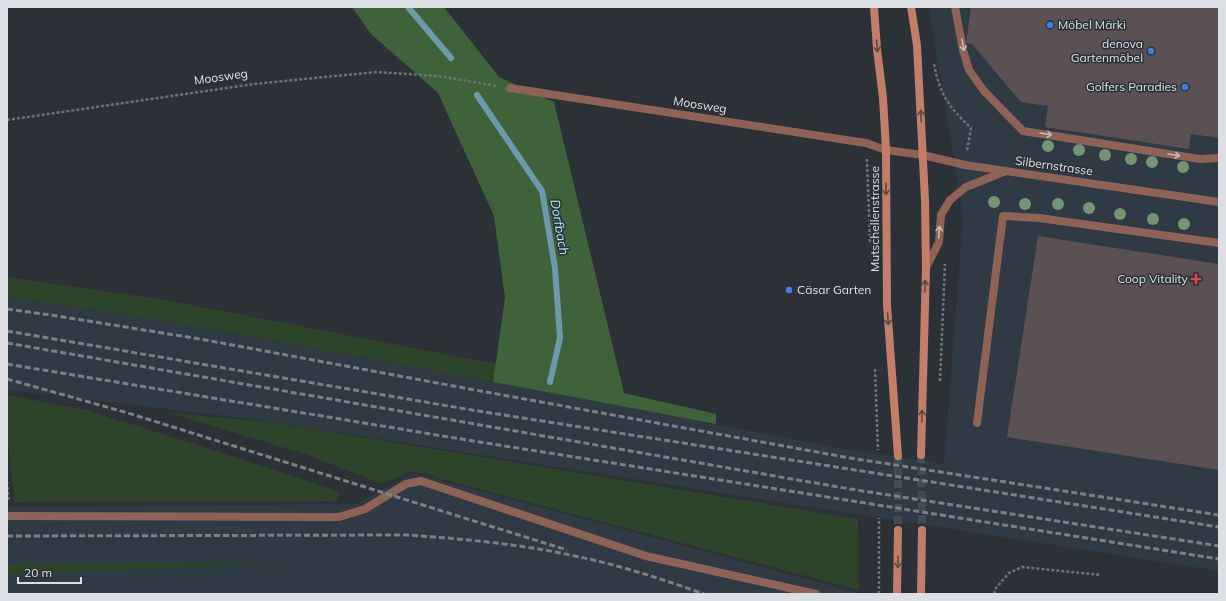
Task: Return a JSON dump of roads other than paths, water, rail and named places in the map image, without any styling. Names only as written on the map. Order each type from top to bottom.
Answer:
[{"type":"main road","name":"Mutschellenstrasse","points":[[874,7],[883,98],[886,150],[887,305],[898,456]]},
{"type":"main road","points":[[911,7],[917,45],[923,155],[926,268],[921,455]]},
{"type":"main road","points":[[897,594],[898,530]]},
{"type":"main road","points":[[921,594],[922,530]]},
{"type":"street","points":[[955,7],[963,50],[969,70],[984,91],[1023,131],[1200,159],[1219,158]]},
{"type":"street","name":"Moosweg","points":[[510,88],[866,143],[886,150]]},
{"type":"street","name":"Silbernstrasse","points":[[886,150],[923,155],[965,165],[1219,202]]},
{"type":"street","points":[[926,268],[939,242],[941,215],[950,200],[966,187],[1007,171]]},
{"type":"street","points":[[977,422],[1003,216],[1039,218],[1219,243]]},
{"type":"street","points":[[7,516],[339,517],[365,509],[406,484],[421,481],[646,556],[816,594]]},
{"type":"waterway","name":"Dorfbach","points":[[408,7],[451,58]]},
{"type":"waterway","name":"Dorfbach","points":[[477,95],[542,191],[555,268],[560,338],[550,382]]},
{"type":"tunnel","points":[[921,455],[922,530]]},
{"type":"tunnel","points":[[898,456],[898,530]]},
{"type":"railway","points":[[7,309],[200,339],[850,458],[1219,515]]},
{"type":"railway","points":[[7,331],[472,410],[1219,527]]},
{"type":"railway","points":[[7,343],[850,489],[1219,546]]},
{"type":"railway","points":[[7,364],[467,440],[1219,559]]},
{"type":"railway","points":[[7,379],[128,413],[567,550]]},
{"type":"railway","points":[[7,536],[408,535],[450,538],[534,548],[591,560],[640,573],[704,594]]},
{"type":"place","name":"Möbel Märki","points":[[1050,25]]},
{"type":"place","name":"denova Gartenmöbel","points":[[1151,51]]},
{"type":"place","name":"Golfers Paradies","points":[[1185,87]]},
{"type":"place","name":"Coop Vitality","points":[[1196,279]]},
{"type":"place","name":"Cäsar Garten","points":[[789,290]]}]
